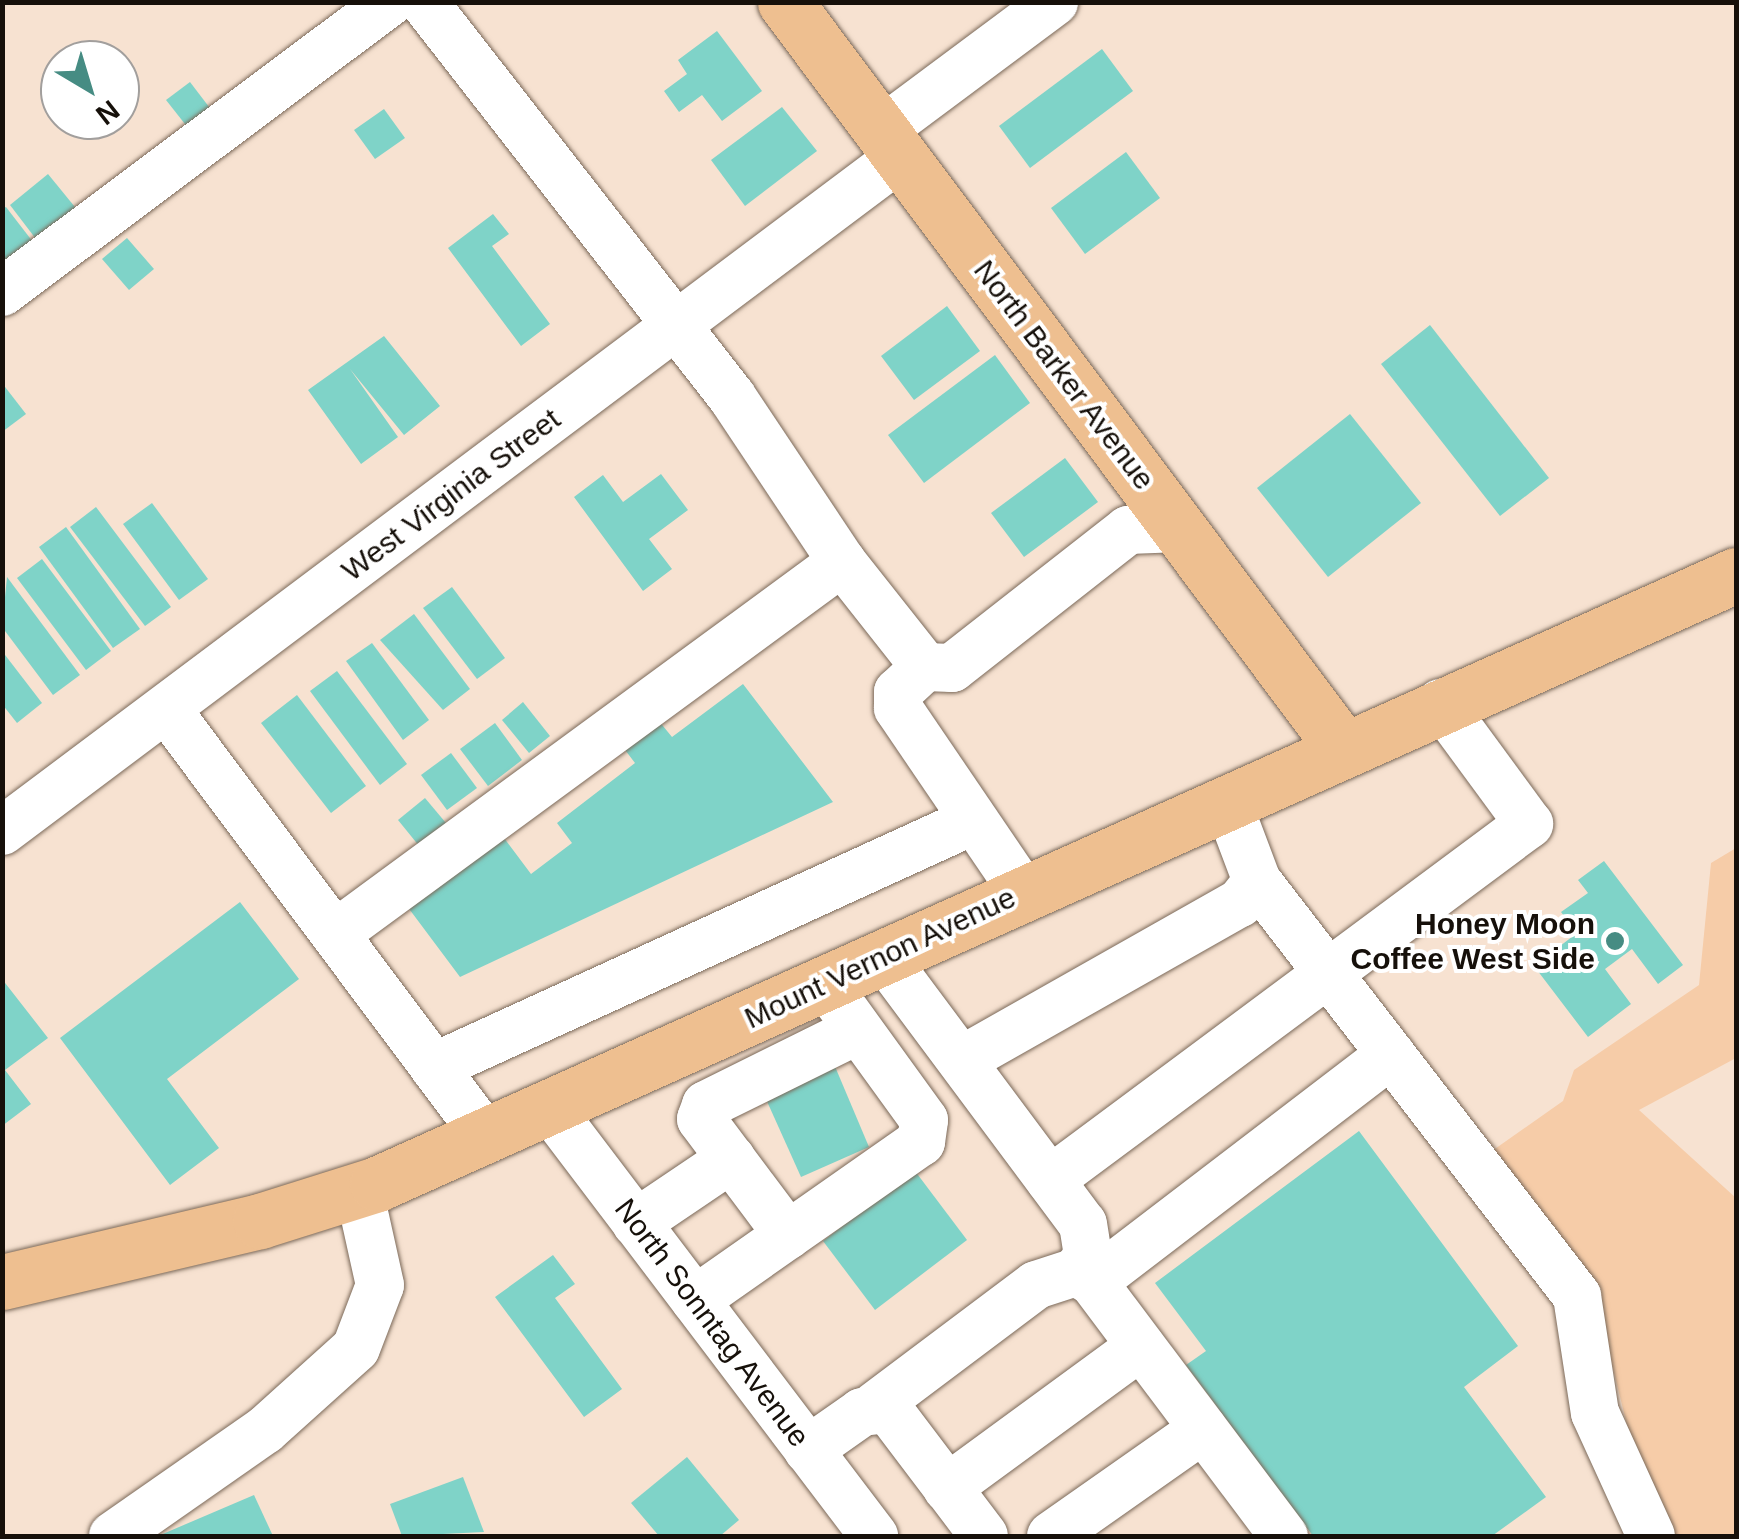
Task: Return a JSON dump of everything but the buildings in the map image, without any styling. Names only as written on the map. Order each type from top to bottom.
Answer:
[{"type":"main road","name":"North Barker Avenue","points":[[784,2],[1342,747]]},
{"type":"main road","name":"Mount Vernon Avenue","points":[[2,1282],[168,1245],[358,1190],[488,1139],[1342,747],[1736,575]]},
{"type":"street","points":[[2,292],[390,2]]},
{"type":"street","points":[[424,2],[678,326],[842,562],[925,666],[952,668],[1128,530],[1180,528]]},
{"type":"street","name":"West Virginia Street","points":[[2,831],[168,711],[678,326],[1054,2]]},
{"type":"street","points":[[335,934],[842,562]]},
{"type":"street","points":[[925,666],[898,692],[898,708],[970,822],[1024,892]]},
{"type":"street","points":[[1050,1180],[1331,976],[1529,824],[1440,703]]},
{"type":"street","points":[[168,711],[488,1139]]},
{"type":"street","points":[[1234,797],[1231,812],[1256,880],[1577,1296],[1594,1412],[1651,1536]]},
{"type":"street","points":[[434,1067],[970,822]]},
{"type":"street","points":[[962,1060],[1240,903],[1256,880]]},
{"type":"street","points":[[883,956],[1084,1224],[1088,1256],[1085,1277],[1203,1428],[1262,1529]]},
{"type":"street","points":[[694,1300],[921,1142],[924,1120],[824,983]]},
{"type":"street","points":[[788,1235],[701,1119],[706,1105],[858,1030]]},
{"type":"street","points":[[808,1450],[875,1406],[1036,1286],[1085,1277],[1391,1054]]},
{"type":"street","name":"North Sonntag Avenue","points":[[551,1110],[874,1536]]},
{"type":"street","points":[[636,1223],[730,1159]]},
{"type":"street","points":[[114,1536],[278,1419],[356,1348],[380,1285],[358,1190]]},
{"type":"street","points":[[947,1488],[1142,1346]]},
{"type":"street","points":[[875,1406],[888,1410],[984,1536]]},
{"type":"street","points":[[1051,1536],[1203,1428]]},
{"type":"shaded area","points":[[1736,848],[1736,1058],[1639,1110],[1736,1198],[1736,1536],[1664,1536],[1650,1518],[1600,1316],[1482,1158],[1563,1101],[1574,1070],[1699,985],[1711,863]]},
{"type":"place","name":"Honey Moon Coffee West Side","points":[[1615,941]]}]
